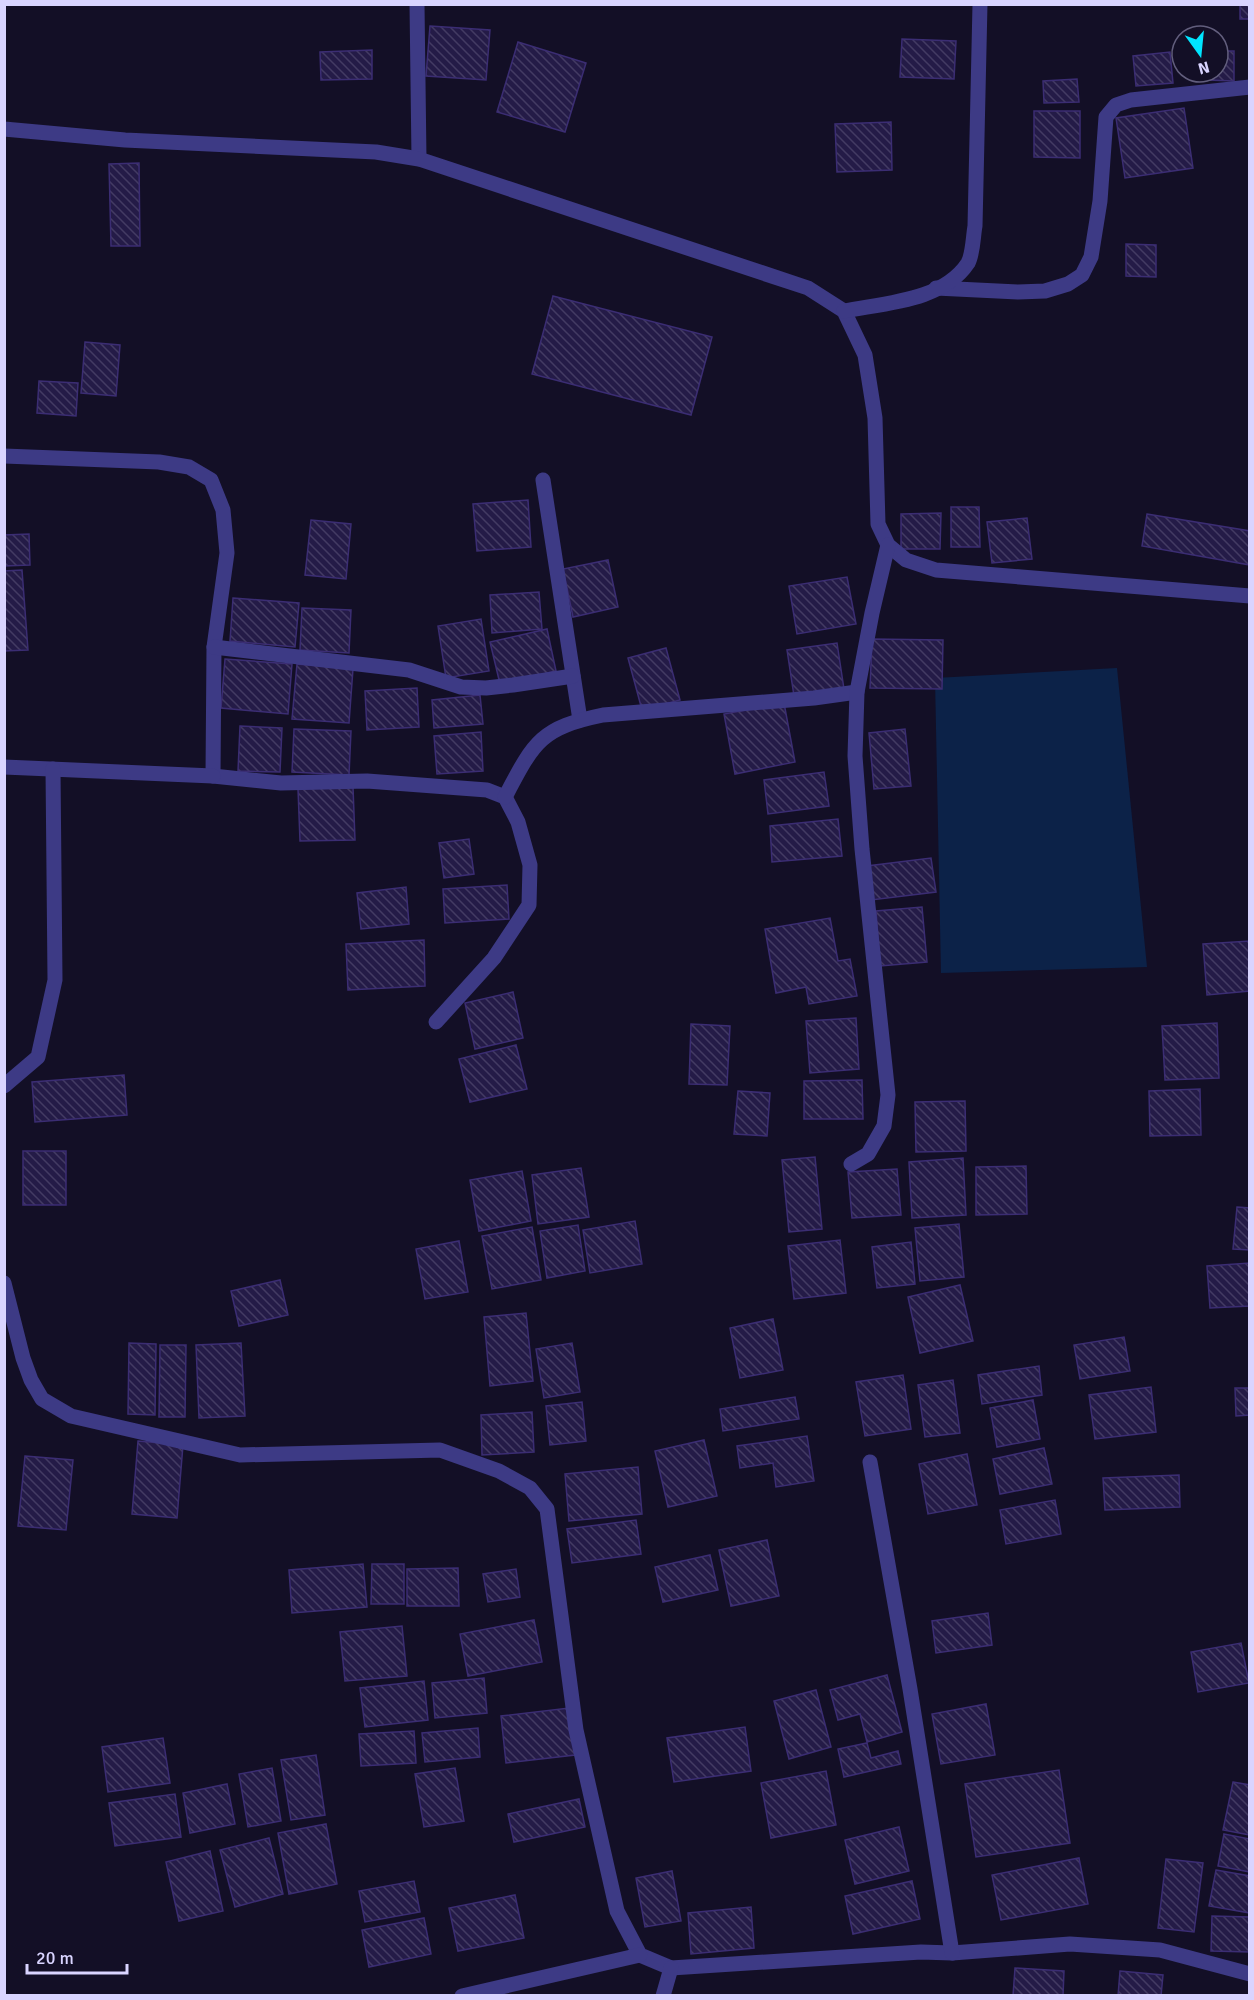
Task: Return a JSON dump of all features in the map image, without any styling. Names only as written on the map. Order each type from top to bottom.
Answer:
[{"type":"street","points":[[417,4],[419,159]]},
{"type":"street","points":[[844,311],[919,296],[952,282],[969,261],[975,226],[980,4]]},
{"type":"street","points":[[936,288],[1018,292],[1045,291],[1068,284],[1082,275],[1091,256],[1100,201],[1106,117],[1116,105],[1131,100],[1250,87]]},
{"type":"street","points":[[4,129],[125,140],[376,152],[419,159],[808,288],[844,311],[865,355],[875,418],[878,524],[888,545],[906,560],[936,570],[1250,596]]},
{"type":"street","points":[[4,456],[159,462],[189,467],[210,480],[223,510],[227,553],[214,647],[213,776]]},
{"type":"street","points":[[543,480],[580,720]]},
{"type":"street","points":[[851,1164],[868,1154],[884,1126],[888,1095],[862,849],[855,756],[857,692],[888,545]]},
{"type":"street","points":[[214,647],[409,670],[460,687],[513,686],[573,676]]},
{"type":"street","points":[[506,797],[528,754],[542,738],[564,724],[603,715],[814,698],[857,692]]},
{"type":"street","points":[[4,767],[213,776],[281,783],[367,781],[487,790],[506,797],[518,822],[530,865],[529,905],[494,958],[436,1022]]},
{"type":"street","points":[[4,1086],[38,1057],[55,980],[53,769]]},
{"type":"street","points":[[4,1283],[23,1358],[31,1380],[42,1400],[71,1416],[240,1455],[440,1450],[499,1471],[530,1488],[547,1509],[576,1730],[617,1911],[640,1955]]},
{"type":"street","points":[[870,1461],[910,1689],[952,1953]]},
{"type":"street","points":[[462,1995],[640,1955],[671,1968],[921,1952],[952,1953],[1070,1944],[1160,1950],[1250,1974]]},
{"type":"street","points":[[663,1995],[671,1968]]},
{"type":"water","points":[[1117,668],[1147,967],[941,973],[935,678]]},
{"type":"building","points":[[1240,4],[1250,4],[1250,19],[1240,19]]},
{"type":"building","points":[[430,26],[490,30],[486,80],[426,76]]},
{"type":"building","points":[[902,39],[956,41],[954,79],[900,77]]},
{"type":"building","points":[[518,42],[586,63],[565,132],[497,112]]},
{"type":"building","points":[[372,50],[372,79],[321,80],[320,52]]},
{"type":"building","points":[[1230,51],[1234,51],[1234,81],[1230,81]]},
{"type":"building","points":[[1170,52],[1170,83],[1136,86],[1133,56]]},
{"type":"building","points":[[1077,79],[1079,102],[1044,103],[1043,81]]},
{"type":"building","points":[[1184,108],[1193,168],[1125,178],[1116,118]]},
{"type":"building","points":[[1034,111],[1080,111],[1080,158],[1034,157]]},
{"type":"building","points":[[891,122],[892,170],[837,172],[835,124]]},
{"type":"building","points":[[139,163],[140,246],[111,246],[109,164]]},
{"type":"building","points":[[1126,244],[1156,245],[1156,277],[1126,276]]},
{"type":"building","points":[[553,296],[712,337],[691,415],[532,374]]},
{"type":"building","points":[[85,342],[120,345],[116,396],[81,393]]},
{"type":"building","points":[[39,381],[78,383],[76,416],[37,413]]},
{"type":"building","points":[[528,500],[531,547],[477,551],[473,504]]},
{"type":"building","points":[[951,507],[979,507],[980,547],[951,547]]},
{"type":"building","points":[[941,513],[940,549],[901,549],[901,514]]},
{"type":"building","points":[[1147,514],[1250,531],[1250,565],[1142,546]]},
{"type":"building","points":[[1027,518],[1032,559],[992,563],[987,522]]},
{"type":"building","points":[[311,520],[351,524],[346,579],[305,575]]},
{"type":"building","points":[[29,534],[30,565],[4,566],[4,535]]},
{"type":"building","points":[[608,560],[618,607],[573,617],[563,569]]},
{"type":"building","points":[[22,570],[28,650],[4,651],[4,571]]},
{"type":"building","points":[[847,577],[856,624],[797,634],[789,586]]},
{"type":"building","points":[[539,592],[542,629],[492,633],[490,595]]},
{"type":"building","points":[[233,598],[299,603],[295,647],[230,641]]},
{"type":"building","points":[[302,608],[351,610],[349,653],[300,650]]},
{"type":"building","points":[[481,619],[489,671],[446,678],[438,626]]},
{"type":"building","points":[[547,629],[556,671],[500,684],[490,642]]},
{"type":"building","points":[[872,639],[943,640],[942,689],[870,688]]},
{"type":"building","points":[[837,643],[844,689],[794,696],[787,650]]},
{"type":"building","points":[[666,648],[680,700],[642,710],[628,658]]},
{"type":"building","points":[[225,659],[292,664],[288,714],[221,708]]},
{"type":"building","points":[[297,664],[353,669],[349,723],[292,719]]},
{"type":"building","points":[[417,688],[419,727],[367,730],[365,691]]},
{"type":"building","points":[[480,695],[483,724],[434,728],[432,700]]},
{"type":"building","points":[[784,703],[795,762],[735,774],[724,714]]},
{"type":"building","points":[[240,726],[282,728],[280,772],[238,771]]},
{"type":"building","points":[[294,729],[351,731],[349,775],[292,772]]},
{"type":"building","points":[[905,729],[911,786],[874,789],[869,733]]},
{"type":"building","points":[[481,732],[483,771],[437,774],[434,736]]},
{"type":"building","points":[[824,772],[829,806],[768,814],[764,780]]},
{"type":"building","points":[[353,787],[355,840],[300,841],[298,789]]},
{"type":"building","points":[[838,819],[842,856],[772,862],[770,826]]},
{"type":"building","points":[[469,839],[474,874],[444,878],[439,843]]},
{"type":"building","points":[[931,858],[936,892],[871,900],[867,866]]},
{"type":"building","points":[[507,885],[509,919],[445,923],[443,889]]},
{"type":"building","points":[[406,887],[409,924],[361,929],[357,893]]},
{"type":"building","points":[[922,907],[927,962],[880,966],[876,911]]},
{"type":"building","points":[[830,918],[838,961],[850,959],[857,996],[809,1004],[806,987],[776,993],[765,929]]},
{"type":"building","points":[[424,940],[425,986],[348,990],[346,944]]},
{"type":"building","points":[[1250,941],[1250,991],[1207,995],[1203,944]]},
{"type":"building","points":[[513,992],[523,1038],[475,1049],[465,1003]]},
{"type":"building","points":[[856,1018],[859,1069],[810,1073],[806,1021]]},
{"type":"building","points":[[1217,1023],[1219,1078],[1165,1080],[1162,1026]]},
{"type":"building","points":[[691,1024],[730,1026],[727,1085],[689,1084]]},
{"type":"building","points":[[516,1045],[527,1089],[470,1102],[459,1059]]},
{"type":"building","points":[[124,1075],[127,1115],[35,1122],[32,1082]]},
{"type":"building","points":[[862,1080],[863,1119],[804,1119],[804,1081]]},
{"type":"building","points":[[1200,1089],[1201,1135],[1150,1136],[1149,1091]]},
{"type":"building","points":[[738,1091],[770,1093],[767,1136],[734,1134]]},
{"type":"building","points":[[965,1101],[966,1151],[916,1152],[915,1102]]},
{"type":"building","points":[[23,1151],[66,1151],[66,1205],[23,1205]]},
{"type":"building","points":[[815,1157],[822,1229],[789,1232],[782,1160]]},
{"type":"building","points":[[963,1158],[966,1215],[912,1218],[909,1162]]},
{"type":"building","points":[[1026,1166],[1027,1214],[976,1215],[976,1167]]},
{"type":"building","points":[[581,1168],[589,1217],[538,1224],[532,1175]]},
{"type":"building","points":[[897,1169],[901,1215],[852,1218],[848,1172]]},
{"type":"building","points":[[522,1171],[531,1221],[479,1231],[470,1180]]},
{"type":"building","points":[[1237,1207],[1250,1208],[1250,1250],[1233,1249]]},
{"type":"building","points":[[635,1221],[642,1264],[590,1273],[583,1230]]},
{"type":"building","points":[[959,1224],[964,1277],[920,1281],[915,1228]]},
{"type":"building","points":[[578,1225],[585,1271],[547,1278],[540,1231]]},
{"type":"building","points":[[532,1227],[541,1280],[492,1289],[482,1236]]},
{"type":"building","points":[[840,1240],[846,1293],[794,1299],[788,1246]]},
{"type":"building","points":[[459,1241],[468,1292],[425,1299],[416,1249]]},
{"type":"building","points":[[911,1242],[915,1284],[877,1288],[872,1247]]},
{"type":"building","points":[[1250,1263],[1250,1306],[1210,1308],[1207,1266]]},
{"type":"building","points":[[280,1280],[288,1315],[239,1326],[231,1291]]},
{"type":"building","points":[[960,1285],[973,1341],[920,1353],[908,1297]]},
{"type":"building","points":[[526,1313],[533,1381],[490,1386],[484,1317]]},
{"type":"building","points":[[773,1319],[783,1370],[740,1378],[730,1328]]},
{"type":"building","points":[[1124,1337],[1130,1371],[1080,1379],[1074,1345]]},
{"type":"building","points":[[129,1343],[156,1344],[155,1415],[128,1414]]},
{"type":"building","points":[[241,1343],[245,1416],[199,1418],[196,1345]]},
{"type":"building","points":[[572,1343],[580,1392],[544,1398],[536,1349]]},
{"type":"building","points":[[160,1345],[186,1345],[185,1417],[159,1417]]},
{"type":"building","points":[[1039,1366],[1042,1395],[982,1404],[978,1375]]},
{"type":"building","points":[[903,1375],[911,1429],[865,1436],[856,1382]]},
{"type":"building","points":[[953,1380],[960,1433],[925,1437],[918,1385]]},
{"type":"building","points":[[1151,1387],[1156,1432],[1095,1439],[1089,1395]]},
{"type":"building","points":[[1235,1388],[1250,1388],[1250,1415],[1236,1416]]},
{"type":"building","points":[[795,1397],[799,1419],[723,1431],[720,1409]]},
{"type":"building","points":[[1033,1400],[1040,1439],[997,1447],[990,1408]]},
{"type":"building","points":[[582,1402],[586,1441],[550,1445],[546,1406]]},
{"type":"building","points":[[532,1412],[534,1452],[482,1455],[481,1415]]},
{"type":"building","points":[[807,1436],[814,1481],[776,1487],[773,1463],[740,1468],[737,1446]]},
{"type":"building","points":[[704,1440],[717,1496],[668,1507],[655,1451]]},
{"type":"building","points":[[138,1441],[183,1445],[177,1518],[132,1514]]},
{"type":"building","points":[[1044,1448],[1052,1484],[1000,1494],[993,1459]]},
{"type":"building","points":[[967,1454],[977,1505],[928,1514],[919,1464]]},
{"type":"building","points":[[25,1456],[73,1460],[66,1530],[18,1526]]},
{"type":"building","points":[[638,1467],[642,1514],[569,1521],[565,1474]]},
{"type":"building","points":[[1179,1475],[1180,1507],[1105,1510],[1103,1478]]},
{"type":"building","points":[[1055,1500],[1061,1534],[1006,1544],[1000,1510]]},
{"type":"building","points":[[636,1520],[641,1554],[572,1563],[567,1529]]},
{"type":"building","points":[[767,1540],[779,1596],[731,1606],[719,1550]]},
{"type":"building","points":[[710,1555],[718,1590],[663,1602],[655,1567]]},
{"type":"building","points":[[363,1564],[367,1607],[292,1613],[289,1570]]},
{"type":"building","points":[[372,1564],[404,1564],[404,1604],[371,1604]]},
{"type":"building","points":[[458,1568],[459,1606],[407,1606],[407,1569]]},
{"type":"building","points":[[516,1569],[520,1597],[488,1602],[483,1574]]},
{"type":"building","points":[[988,1613],[992,1645],[936,1653],[932,1621]]},
{"type":"building","points":[[534,1620],[542,1662],[468,1676],[460,1634]]},
{"type":"building","points":[[402,1626],[407,1676],[345,1681],[340,1632]]},
{"type":"building","points":[[1241,1643],[1249,1683],[1198,1692],[1191,1652]]},
{"type":"building","points":[[887,1675],[902,1732],[867,1742],[860,1714],[838,1720],[830,1690]]},
{"type":"building","points":[[484,1678],[487,1713],[435,1718],[432,1683]]},
{"type":"building","points":[[424,1681],[428,1720],[365,1727],[360,1688]]},
{"type":"building","points":[[816,1690],[831,1747],[789,1759],[774,1701]]},
{"type":"building","points":[[986,1704],[995,1755],[941,1764],[932,1714]]},
{"type":"building","points":[[569,1708],[575,1755],[506,1763],[501,1716]]},
{"type":"building","points":[[745,1727],[751,1771],[674,1782],[667,1738]]},
{"type":"building","points":[[478,1728],[480,1757],[425,1762],[422,1733]]},
{"type":"building","points":[[414,1731],[416,1763],[361,1766],[359,1734]]},
{"type":"building","points":[[163,1738],[170,1783],[108,1792],[102,1747]]},
{"type":"building","points":[[867,1743],[871,1758],[898,1751],[901,1764],[844,1777],[838,1749]]},
{"type":"building","points":[[316,1755],[325,1815],[291,1820],[281,1760]]},
{"type":"building","points":[[272,1768],[281,1821],[248,1827],[239,1774]]},
{"type":"building","points":[[455,1768],[464,1821],[424,1827],[415,1774]]},
{"type":"building","points":[[1059,1770],[1070,1843],[976,1857],[965,1784]]},
{"type":"building","points":[[826,1771],[836,1825],[771,1838],[761,1783]]},
{"type":"building","points":[[1233,1782],[1250,1785],[1250,1835],[1223,1830]]},
{"type":"building","points":[[227,1784],[235,1824],[190,1833],[183,1793]]},
{"type":"building","points":[[175,1794],[181,1837],[115,1846],[109,1803]]},
{"type":"building","points":[[579,1799],[585,1827],[514,1842],[508,1814]]},
{"type":"building","points":[[326,1824],[337,1884],[289,1894],[278,1833]]},
{"type":"building","points":[[899,1827],[909,1871],[855,1884],[845,1840]]},
{"type":"building","points":[[1224,1834],[1250,1839],[1250,1872],[1218,1866]]},
{"type":"building","points":[[269,1838],[283,1894],[235,1907],[220,1850]]},
{"type":"building","points":[[210,1851],[223,1911],[179,1921],[166,1862]]},
{"type":"building","points":[[1079,1858],[1088,1904],[1001,1920],[992,1875]]},
{"type":"building","points":[[1166,1859],[1203,1863],[1194,1932],[1158,1928]]},
{"type":"building","points":[[1216,1870],[1250,1876],[1250,1913],[1209,1906]]},
{"type":"building","points":[[672,1871],[681,1921],[645,1927],[636,1878]]},
{"type":"building","points":[[414,1881],[420,1912],[365,1922],[359,1891]]},
{"type":"building","points":[[912,1881],[920,1919],[853,1934],[845,1896]]},
{"type":"building","points":[[515,1895],[524,1938],[458,1951],[449,1908]]},
{"type":"building","points":[[751,1907],[754,1948],[691,1954],[688,1913]]},
{"type":"building","points":[[1212,1916],[1250,1917],[1250,1952],[1211,1951]]},
{"type":"building","points":[[424,1918],[431,1954],[369,1967],[362,1930]]},
{"type":"building","points":[[1015,1968],[1064,1971],[1063,1996],[1013,1996]]},
{"type":"building","points":[[1120,1971],[1163,1975],[1161,1996],[1118,1996]]}]
